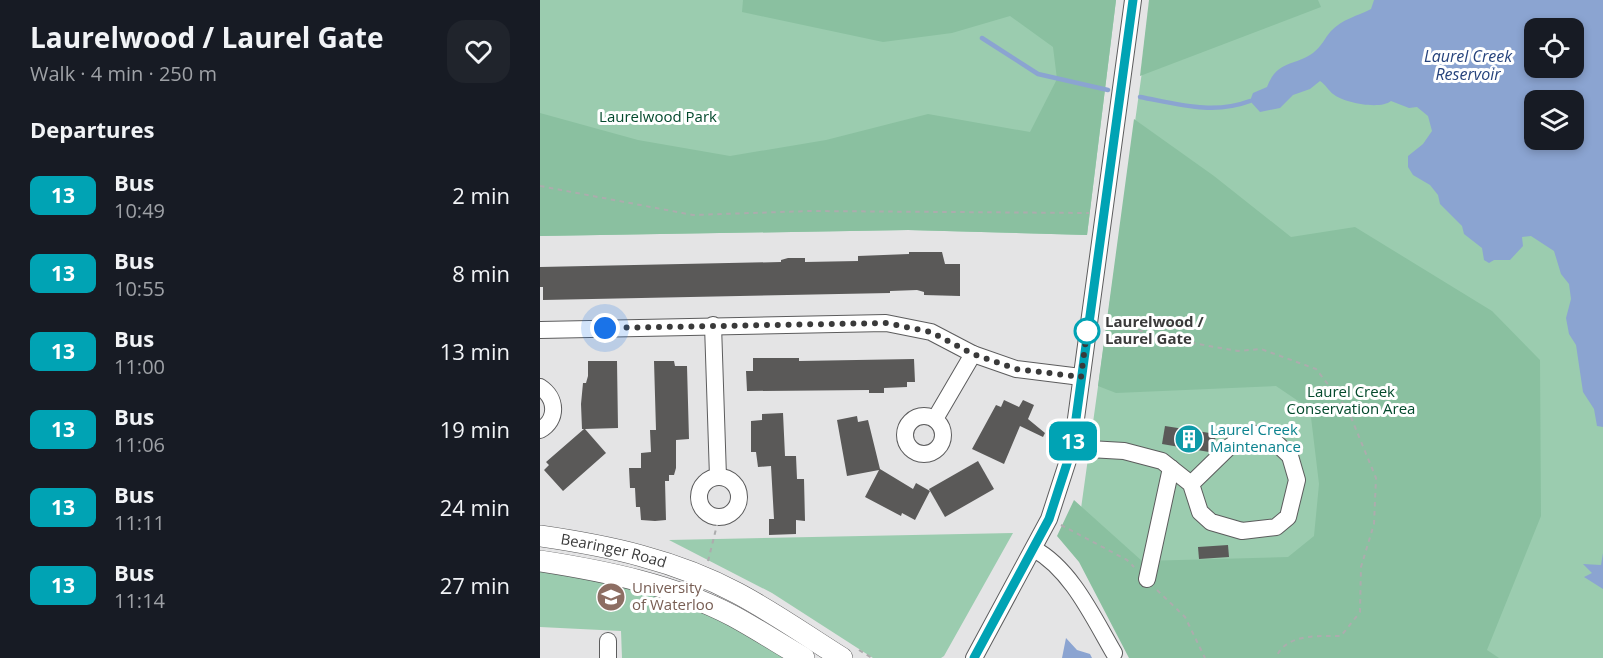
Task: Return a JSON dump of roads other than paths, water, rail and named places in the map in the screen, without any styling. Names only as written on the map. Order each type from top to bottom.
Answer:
[{"type":"main road","name":"Bearinger Road","points":[[540,536],[615,547],[675,566],[737,593],[842,658]]},
{"type":"main road","points":[[540,561],[601,571],[690,597],[732,616],[804,658]]},
{"type":"street","points":[[974,658],[1035,549],[1049,519],[1072,448],[1133,0]]},
{"type":"street","points":[[540,330],[886,323],[931,332],[973,354],[1016,369],[1081,377]]},
{"type":"street","points":[[713,325],[718,477]]},
{"type":"street","points":[[935,419],[973,354]]},
{"type":"street","points":[[540,387],[551,398],[554,407],[550,423],[540,430]]},
{"type":"street","points":[[1072,448],[1124,451],[1162,461],[1191,484],[1200,512],[1211,522],[1242,531],[1276,527],[1288,517],[1297,480],[1290,456],[1271,438],[1251,433],[1229,447],[1191,484]]},
{"type":"street","points":[[1146,579],[1171,468]]},
{"type":"street","points":[[718,477],[731,481],[736,487],[739,500],[732,512],[720,517],[707,514],[699,498],[702,486],[718,477]]},
{"type":"street","points":[[1035,549],[1051,558],[1089,611],[1114,653]]},
{"type":"street","points":[[608,641],[608,658]]},
{"type":"water","name":"Laurel Creek Reservoir","points":[[1374,0],[1603,0],[1603,427],[1597,426],[1594,409],[1583,392],[1576,345],[1569,334],[1566,318],[1571,299],[1569,284],[1561,274],[1554,251],[1531,236],[1522,237],[1523,246],[1510,260],[1494,260],[1489,263],[1484,260],[1482,248],[1464,234],[1462,226],[1440,204],[1438,195],[1430,185],[1413,175],[1408,167],[1408,156],[1423,144],[1432,131],[1428,116],[1417,107],[1409,108],[1391,101],[1386,104],[1371,105],[1345,100],[1333,94],[1320,81],[1310,89],[1293,95],[1280,108],[1260,112],[1250,101],[1253,93],[1267,87],[1276,72],[1313,53],[1335,27],[1371,9]]},
{"type":"water","points":[[1603,553],[1603,589],[1584,577],[1592,573],[1583,564],[1601,565]]},
{"type":"water","points":[[1066,638],[1077,650],[1090,654],[1092,658],[1062,658]]},
{"type":"waterway","points":[[982,38],[1038,74],[1108,90]]},
{"type":"waterway","points":[[1140,97],[1209,108],[1250,101]]},
{"type":"place","name":"Laurelwood / Laurel Gate","points":[[1087,331]]},
{"type":"place","name":"Laurel Creek Maintenance","points":[[1189,439]]},
{"type":"place","name":"University of Waterloo","points":[[611,597]]},
{"type":"park label","name":"Laurelwood Park","points":[[658,117]]},
{"type":"park label","name":"Laurel Creek Conservation Area","points":[[1351,400]]}]
